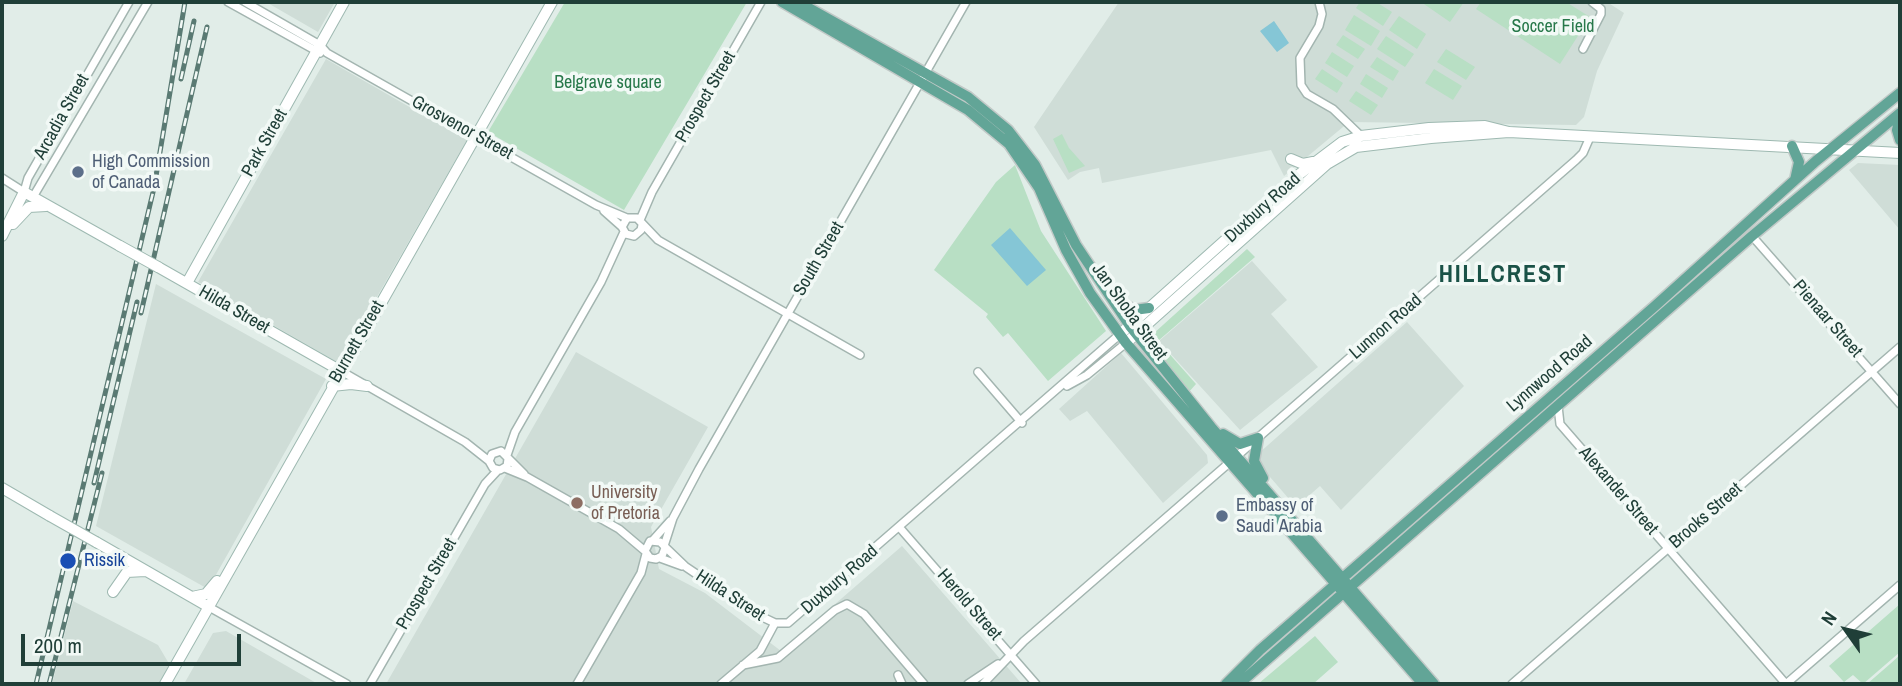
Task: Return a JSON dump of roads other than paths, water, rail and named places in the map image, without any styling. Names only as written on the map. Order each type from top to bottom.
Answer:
[{"type":"main road","name":"Jan Shoba Street","points":[[782,2],[980,105],[1017,139],[1048,187],[1076,245],[1101,285],[1133,330],[1210,425]]},
{"type":"main road","name":"Jan Shoba Street","points":[[798,2],[923,77],[978,117],[1016,152],[1039,188],[1072,262],[1122,339],[1233,460],[1270,494],[1423,684]]},
{"type":"main road","name":"Lynnwood Road","points":[[1226,684],[1339,581],[1795,180],[1900,93]]},
{"type":"main road","points":[[1900,115],[1897,130],[1900,140]]},
{"type":"main road","name":"Lynnwood Road","points":[[1239,684],[1752,236],[1853,150],[1900,115]]},
{"type":"main road","points":[[1792,146],[1799,162],[1795,180]]},
{"type":"main road","points":[[1726,243],[1744,233],[1752,236]]},
{"type":"main road","points":[[1101,285],[1128,308],[1149,308]]},
{"type":"main road","points":[[1210,425],[1240,444],[1258,438],[1254,461],[1270,494]]},
{"type":"main road","points":[[1210,425],[1233,460]]},
{"type":"main road","name":"Jan Shoba Street","points":[[1233,460],[1253,489],[1339,581]]},
{"type":"main road","name":"Jan Shoba Street","points":[[1347,591],[1434,684]]},
{"type":"street","name":"Arcadia Street","points":[[29,194],[28,178],[129,2]]},
{"type":"street","name":"Arcadia Street","points":[[2,237],[148,2]]},
{"type":"street","name":"Grosvenor Street","points":[[228,2],[321,50],[596,205],[635,220],[658,240],[860,355]]},
{"type":"street","name":"Grosvenor Street","points":[[245,2],[321,50]]},
{"type":"street","name":"Park Street","points":[[187,283],[321,50],[344,2]]},
{"type":"street","name":"Burnett Street","points":[[165,684],[552,2]]},
{"type":"street","name":"Prospect Street","points":[[635,220],[761,2]]},
{"type":"street","name":"South Street","points":[[658,559],[673,518],[966,2]]},
{"type":"street","points":[[1319,2],[1322,14],[1319,26],[1299,63],[1301,85],[1307,94],[1333,109],[1361,136]]},
{"type":"street","points":[[1583,49],[1601,15],[1601,9],[1592,2]]},
{"type":"street","name":"Duxbury Road","points":[[1133,330],[1149,308],[1297,176],[1342,142],[1361,136],[1465,126],[1497,127],[1509,132]]},
{"type":"street","name":"Duxbury Road","points":[[775,623],[788,623],[799,616],[1059,390],[1087,375],[1122,339],[1335,158],[1363,146],[1509,132],[1900,153]]},
{"type":"street","name":"Lunnon Road","points":[[983,684],[1011,654],[1576,160],[1583,153],[1590,136]]},
{"type":"street","points":[[1277,208],[1291,192],[1297,176],[1307,176],[1335,158]]},
{"type":"street","points":[[1291,159],[1303,164],[1316,161]]},
{"type":"street","name":"Hilda Street","points":[[2,178],[465,442],[489,463],[501,469]]},
{"type":"street","name":"Grosvenor Street","points":[[596,205],[623,229],[658,240]]},
{"type":"street","points":[[2,237],[29,206],[50,206]]},
{"type":"street","points":[[635,220],[623,229],[611,262],[515,432],[508,457],[501,469],[527,477],[619,529],[652,541]]},
{"type":"street","points":[[611,262],[636,235],[635,220]]},
{"type":"street","name":"Pienaar Street","points":[[1752,236],[1900,404]]},
{"type":"street","name":"Brooks Street","points":[[1512,684],[1900,347]]},
{"type":"street","points":[[978,372],[1021,423]]},
{"type":"street","points":[[332,387],[351,384],[367,386]]},
{"type":"street","points":[[1543,421],[1560,424],[1558,406]]},
{"type":"street","name":"Alexander Street","points":[[1560,424],[1786,684]]},
{"type":"street","points":[[496,451],[515,432]]},
{"type":"street","name":"Hilda Street","points":[[465,442],[508,457]]},
{"type":"street","name":"Prospect Street","points":[[485,484],[489,463],[496,451]]},
{"type":"street","points":[[508,457],[527,477]]},
{"type":"street","name":"Prospect Street","points":[[370,684],[485,484],[501,469]]},
{"type":"street","points":[[2,488],[347,684]]},
{"type":"street","name":"South Street","points":[[645,552],[673,518]]},
{"type":"street","name":"Herold Street","points":[[900,528],[1036,684]]},
{"type":"street","points":[[577,684],[641,573],[645,552],[619,529]]},
{"type":"street","points":[[191,596],[211,589],[238,545],[250,534]]},
{"type":"street","name":"Hilda Street","points":[[652,541],[664,547],[686,567],[775,623]]},
{"type":"street","name":"Hilda Street","points":[[645,552],[658,559],[686,567]]},
{"type":"street","points":[[641,573],[658,559]]},
{"type":"street","points":[[113,592],[127,572],[145,570]]},
{"type":"street","points":[[1786,684],[1900,585]]},
{"type":"street","points":[[191,596],[197,610],[194,633]]},
{"type":"street","points":[[743,665],[778,658],[847,604],[864,614],[924,684]]},
{"type":"street","points":[[721,684],[764,646],[775,623]]},
{"type":"street","name":"Lunnon Road","points":[[968,684],[1002,662]]},
{"type":"street","points":[[898,675],[902,684]]},
{"type":"water","points":[[1274,21],[1289,43],[1277,52],[1260,31]]},
{"type":"water","points":[[1010,228],[1046,270],[1027,286],[991,245]]},
{"type":"railway","points":[[36,684],[154,188],[185,2]]},
{"type":"railway","points":[[181,79],[194,21]]},
{"type":"railway","points":[[141,313],[207,27]]},
{"type":"railway","points":[[94,483],[137,302]]},
{"type":"railway","points":[[49,684],[102,473]]},
{"type":"place","name":"High Commission of Canada","points":[[78,172]]},
{"type":"place","name":"University of Pretoria","points":[[577,503]]},
{"type":"place","name":"Embassy of Saudi Arabia","points":[[1222,516]]},
{"type":"place","name":"Rissik","points":[[68,561]]},
{"type":"district","name":"HILLCREST","points":[[1503,276]]},
{"type":"park label","name":"Soccer Field","points":[[1553,27]]},
{"type":"park label","name":"Belgrave square","points":[[608,83]]}]
